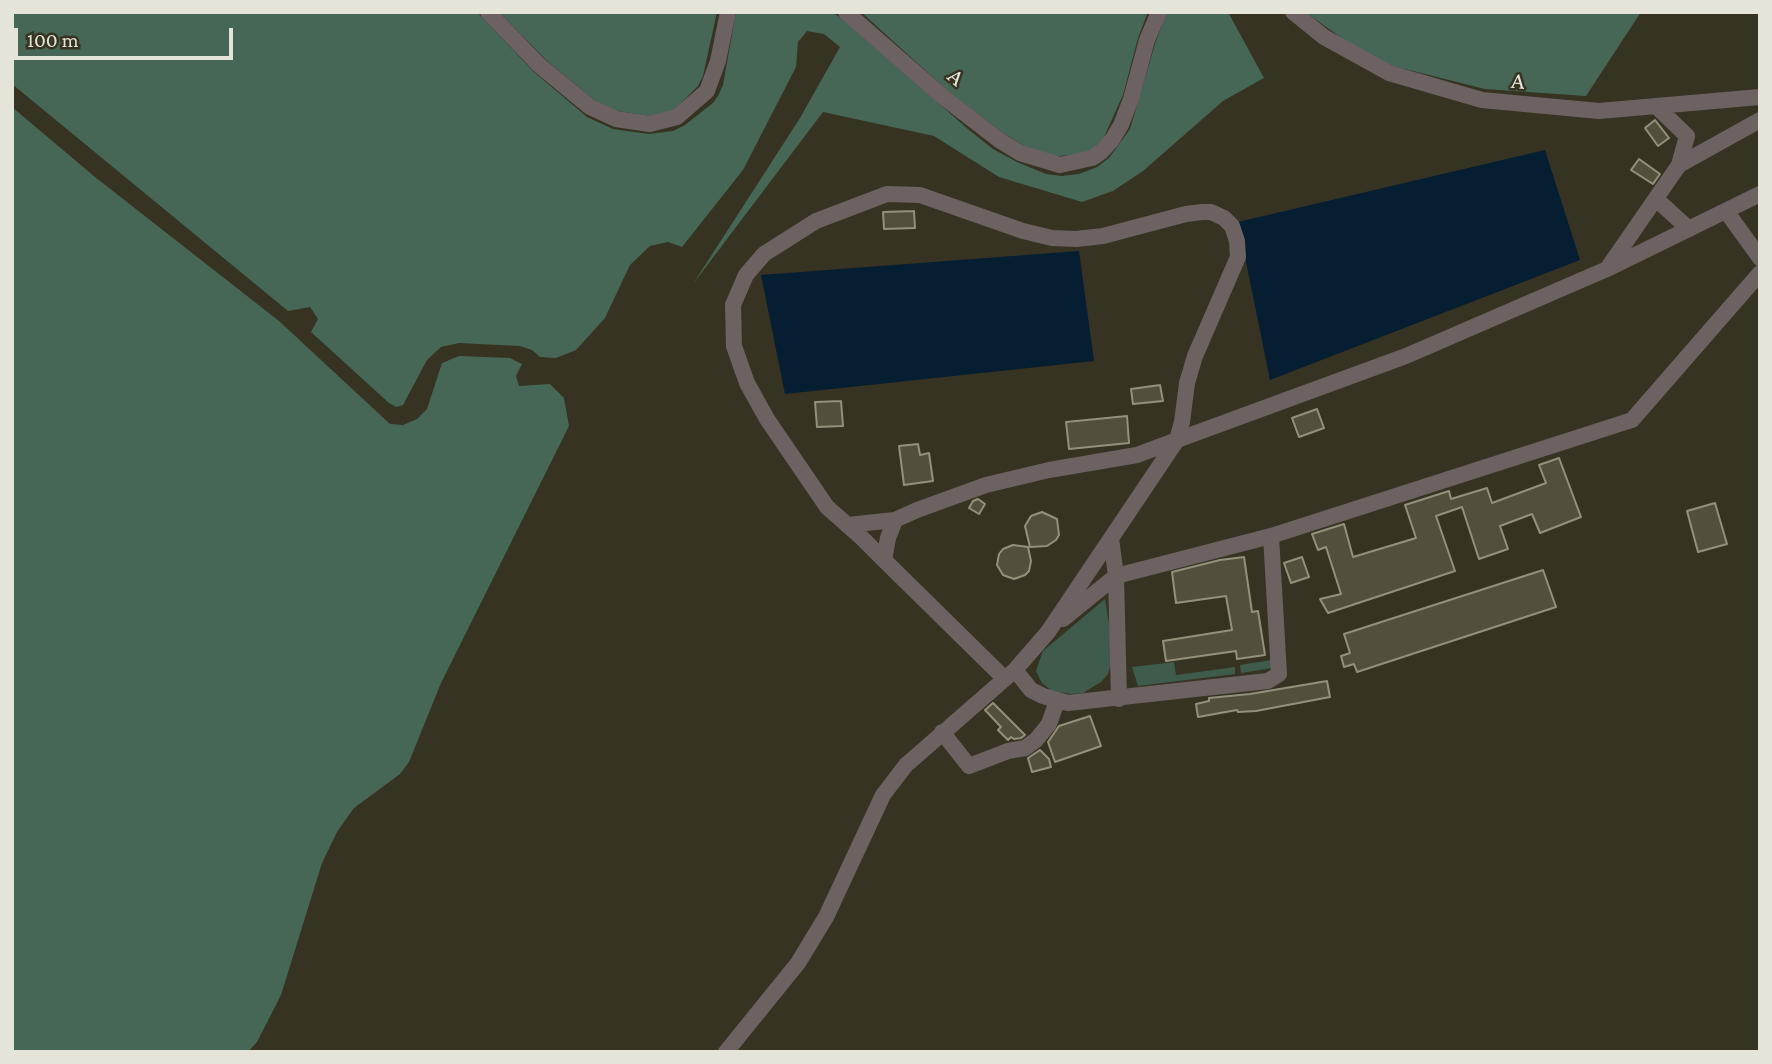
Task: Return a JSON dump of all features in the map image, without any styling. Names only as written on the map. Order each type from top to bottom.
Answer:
[{"type":"street","points":[[488,12],[539,65],[590,107],[616,119],[650,124],[677,117],[707,91],[718,61],[729,12]]},
{"type":"street","name":"A","points":[[846,12],[942,96],[999,140],[1020,153],[1059,165],[1092,158],[1112,140],[1131,99],[1147,40],[1159,12]]},
{"type":"street","name":"A","points":[[1293,12],[1324,37],[1389,74],[1482,100],[1599,111],[1760,97]]},
{"type":"street","points":[[1607,269],[1679,165],[1687,136],[1656,106]]},
{"type":"street","points":[[1679,165],[1760,120]]},
{"type":"street","points":[[726,1052],[798,963],[826,916],[883,795],[906,765],[1010,675],[1048,632],[1177,440],[1187,383],[1195,356],[1238,257],[1237,240],[1232,226],[1224,218],[1211,212],[1186,214],[1103,236],[1052,238],[1023,231],[920,195],[887,194],[817,221],[764,254],[746,275],[733,305],[734,346],[747,383],[767,419],[827,507],[1010,675],[1031,690],[1068,703],[1268,681],[1279,674],[1271,537]]},
{"type":"street","points":[[847,525],[895,520],[986,485],[1137,454],[1177,440],[1406,356],[1607,269],[1760,194]]},
{"type":"street","points":[[1656,199],[1689,229]]},
{"type":"street","points":[[1726,211],[1760,258]]},
{"type":"street","points":[[1048,632],[1115,576],[1271,537],[1632,420],[1760,273]]},
{"type":"street","points":[[884,560],[895,520]]},
{"type":"street","points":[[1111,538],[1115,576],[1119,699]]},
{"type":"street","points":[[943,732],[969,766],[1008,751],[1025,748],[1037,740],[1052,718],[1057,701]]},
{"type":"green space","points":[[12,12],[477,12],[534,72],[587,117],[613,129],[649,134],[673,131],[685,125],[718,96],[723,85],[736,12],[832,12],[993,149],[1046,174],[1062,176],[1079,174],[1097,167],[1109,158],[1130,129],[1167,12],[1228,12],[1264,78],[1223,101],[1143,171],[1113,191],[1082,202],[999,177],[934,136],[823,112],[693,284],[800,118],[840,47],[824,34],[807,31],[798,42],[796,67],[743,170],[682,247],[668,242],[650,246],[630,265],[605,318],[576,350],[556,358],[540,357],[532,350],[520,346],[459,343],[441,347],[427,360],[403,405],[396,407],[311,332],[318,319],[310,307],[288,311],[12,84]]},
{"type":"green space","points":[[499,12],[717,12],[703,76],[698,86],[673,111],[650,116],[605,109],[546,60]]},
{"type":"green space","points":[[861,12],[1148,12],[1123,95],[1104,137],[1085,153],[1060,156],[1048,155],[1024,146],[1003,133],[948,91]]},
{"type":"green space","points":[[1305,12],[1641,12],[1586,96],[1485,89],[1393,66],[1363,53]]},
{"type":"green space","points":[[12,107],[95,177],[279,321],[390,424],[403,425],[417,419],[427,409],[442,363],[459,356],[510,358],[522,364],[516,376],[519,386],[550,384],[564,398],[569,426],[441,683],[409,762],[400,774],[354,808],[337,832],[322,863],[281,995],[257,1042],[248,1052],[12,1052]]},
{"type":"green space","points":[[1105,599],[1114,654],[1108,674],[1101,682],[1083,693],[1052,691],[1042,683],[1036,671],[1043,651]]},
{"type":"green space","points":[[1271,660],[1273,668],[1241,673],[1240,665]]},
{"type":"green space","points":[[1174,662],[1176,675],[1235,667],[1235,674],[1138,686],[1132,667]]},
{"type":"water","points":[[1545,150],[1580,260],[1270,380],[1238,222]]},
{"type":"water","points":[[1079,251],[1094,361],[785,394],[761,275]]},
{"type":"building","points":[[1655,120],[1669,138],[1658,146],[1645,128]]},
{"type":"building","points":[[1639,159],[1660,174],[1653,184],[1631,170]]},
{"type":"building","points":[[914,211],[915,228],[884,229],[883,212]]},
{"type":"building","points":[[1160,385],[1163,401],[1133,404],[1131,389]]},
{"type":"building","points":[[841,401],[843,426],[817,427],[815,402]]},
{"type":"building","points":[[1317,409],[1324,428],[1299,437],[1292,418]]},
{"type":"building","points":[[1127,416],[1129,443],[1069,449],[1066,422]]},
{"type":"building","points":[[918,444],[920,455],[929,453],[933,481],[904,485],[899,446]]},
{"type":"building","points":[[1559,458],[1581,517],[1540,533],[1532,514],[1500,526],[1508,549],[1479,559],[1462,507],[1436,516],[1455,571],[1328,613],[1320,599],[1341,594],[1326,547],[1318,550],[1312,534],[1344,524],[1353,557],[1416,538],[1405,505],[1449,491],[1451,499],[1487,488],[1492,503],[1546,483],[1539,465]]},
{"type":"building","points":[[978,499],[985,504],[979,514],[969,508],[973,501]]},
{"type":"building","points":[[1715,503],[1727,544],[1698,552],[1687,511]]},
{"type":"building","points":[[1042,512],[1057,519],[1059,535],[1047,546],[1030,547],[1025,526],[1031,516]]},
{"type":"building","points":[[1013,545],[1028,547],[1031,561],[1029,571],[1014,579],[1003,575],[997,565],[1003,549]]},
{"type":"building","points":[[1244,557],[1252,612],[1258,611],[1265,655],[1237,659],[1236,651],[1166,661],[1163,641],[1232,630],[1226,596],[1176,603],[1172,572]]},
{"type":"building","points":[[1302,557],[1309,577],[1291,583],[1284,563]]},
{"type":"building","points":[[1543,570],[1556,607],[1357,672],[1354,664],[1344,667],[1341,656],[1350,653],[1344,634]]},
{"type":"building","points":[[1327,681],[1330,697],[1256,711],[1237,710],[1198,717],[1196,704],[1209,701],[1209,698]]},
{"type":"building","points":[[993,703],[1025,735],[1008,740],[998,730],[1001,727],[985,710]]},
{"type":"building","points":[[1090,716],[1101,746],[1055,762],[1048,742],[1059,726]]},
{"type":"building","points":[[1040,750],[1049,759],[1051,767],[1032,772],[1028,758]]}]
